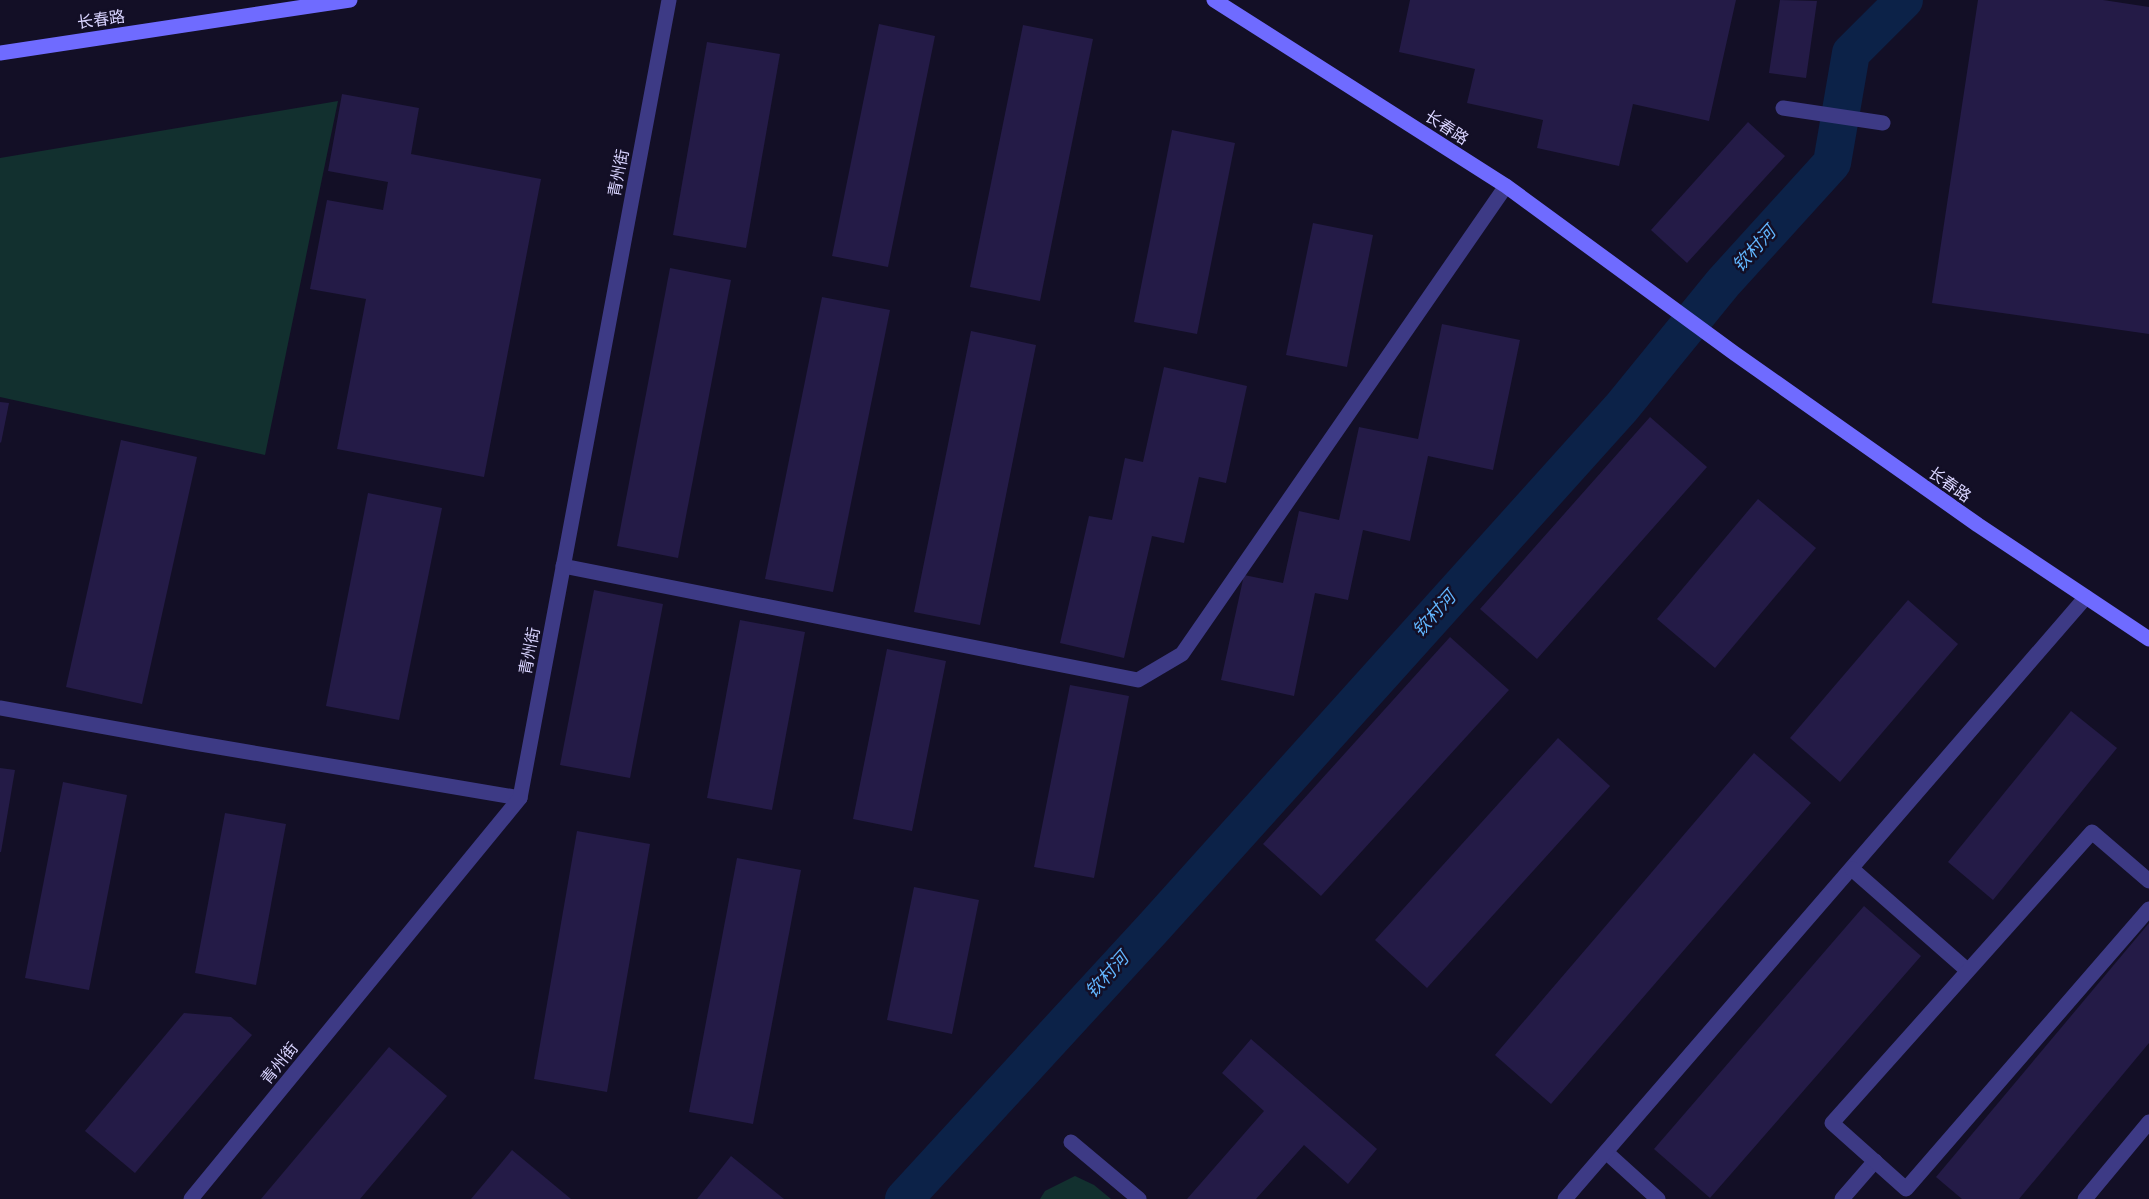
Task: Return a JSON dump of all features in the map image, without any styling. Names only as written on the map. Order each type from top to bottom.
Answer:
[{"type":"street","name":"长春路","points":[[0,53],[297,4],[350,0]]},
{"type":"street","name":"青州街","points":[[191,1199],[520,798],[669,0]]},
{"type":"street","name":"长春路","points":[[1214,0],[1506,186],[1734,353],[1968,518],[2149,639]]},
{"type":"street","points":[[1783,108],[1882,123]]},
{"type":"street","points":[[563,566],[1138,680],[1182,654],[1506,186]]},
{"type":"street","points":[[1565,1199],[2086,597]]},
{"type":"street","points":[[0,708],[520,798]]},
{"type":"street","points":[[2149,881],[2092,832],[1832,1123],[1906,1189],[2149,909]]},
{"type":"street","points":[[1852,868],[1967,970]]},
{"type":"street","points":[[2085,1199],[2149,1122]]},
{"type":"street","points":[[1071,1142],[1138,1199]]},
{"type":"street","points":[[1606,1152],[1658,1199]]},
{"type":"street","points":[[1842,1199],[1875,1161]]},
{"type":"green space","points":[[338,101],[265,455],[0,397],[0,158]]},
{"type":"green space","points":[[1075,1176],[1094,1185],[1111,1199],[1040,1199],[1045,1191]]},
{"type":"building","points":[[1410,0],[1736,0],[1709,121],[1633,104],[1619,166],[1537,148],[1543,120],[1467,103],[1475,69],[1399,52]]},
{"type":"building","points":[[1780,0],[1817,1],[1806,78],[1769,73]]},
{"type":"building","points":[[1978,0],[2103,0],[2149,7],[2149,334],[1932,303]]},
{"type":"building","points":[[879,24],[935,36],[888,267],[832,256]]},
{"type":"building","points":[[1023,25],[1093,39],[1040,301],[970,287]]},
{"type":"building","points":[[707,42],[780,54],[746,248],[673,235]]},
{"type":"building","points":[[342,94],[419,108],[411,154],[541,179],[484,477],[337,449],[366,299],[310,289],[327,200],[383,210],[388,182],[328,171]]},
{"type":"building","points":[[1748,122],[1785,156],[1687,263],[1651,230]]},
{"type":"building","points":[[1172,130],[1235,143],[1197,334],[1134,322]]},
{"type":"building","points":[[1313,223],[1373,235],[1347,367],[1286,355]]},
{"type":"building","points":[[670,268],[731,280],[678,558],[617,546]]},
{"type":"building","points":[[822,297],[890,310],[833,592],[765,579]]},
{"type":"building","points":[[1442,324],[1520,340],[1493,470],[1428,456],[1410,541],[1363,530],[1348,600],[1315,593],[1294,696],[1221,680],[1244,575],[1283,583],[1299,511],[1339,520],[1359,427],[1418,439]]},
{"type":"building","points":[[971,331],[1036,345],[980,625],[914,612]]},
{"type":"building","points":[[1164,367],[1247,386],[1226,483],[1199,477],[1184,543],[1152,536],[1124,658],[1060,643],[1089,516],[1112,520],[1125,458],[1143,462]]},
{"type":"building","points":[[0,402],[9,403],[1,443],[0,442]]},
{"type":"building","points":[[1650,417],[1707,467],[1537,659],[1480,609]]},
{"type":"building","points":[[121,440],[197,457],[142,704],[66,687]]},
{"type":"building","points":[[368,493],[442,508],[399,720],[326,706]]},
{"type":"building","points":[[1758,499],[1816,548],[1715,668],[1657,619]]},
{"type":"building","points":[[594,590],[663,604],[630,778],[560,765]]},
{"type":"building","points":[[1908,600],[1958,644],[1840,782],[1790,738]]},
{"type":"building","points":[[740,620],[805,632],[772,810],[707,798]]},
{"type":"building","points":[[1450,637],[1509,690],[1321,896],[1263,844]]},
{"type":"building","points":[[887,649],[946,661],[912,831],[853,819]]},
{"type":"building","points":[[1070,685],[1129,696],[1094,878],[1034,867]]},
{"type":"building","points":[[2071,711],[2117,748],[1993,900],[1948,862]]},
{"type":"building","points":[[1558,738],[1610,786],[1427,988],[1375,940]]},
{"type":"building","points":[[1754,753],[1811,803],[1551,1104],[1495,1055]]},
{"type":"building","points":[[0,768],[15,770],[1,852],[0,852]]},
{"type":"building","points":[[63,782],[127,795],[89,990],[25,978]]},
{"type":"building","points":[[225,813],[286,824],[256,985],[195,973]]},
{"type":"building","points":[[577,831],[650,844],[607,1092],[534,1079]]},
{"type":"building","points":[[737,858],[801,870],[753,1124],[689,1112]]},
{"type":"building","points":[[914,887],[979,900],[952,1034],[887,1020]]},
{"type":"building","points":[[1864,906],[1921,956],[1710,1198],[1654,1149]]},
{"type":"building","points":[[2149,923],[2149,1043],[2019,1199],[1962,1199],[1936,1177]]},
{"type":"building","points":[[184,1013],[231,1017],[252,1035],[135,1173],[85,1131]]},
{"type":"building","points":[[1251,1039],[1377,1149],[1348,1184],[1304,1145],[1256,1199],[1187,1199],[1264,1111],[1222,1073]]},
{"type":"building","points":[[389,1047],[447,1096],[360,1199],[261,1199]]},
{"type":"building","points":[[512,1150],[571,1199],[471,1199]]},
{"type":"building","points":[[731,1156],[784,1199],[697,1199]]},
{"type":"waterway","name":"钦村河","points":[[904,1199],[1154,927],[1622,407],[1723,283],[1832,163],[1851,53],[1904,0]]}]
